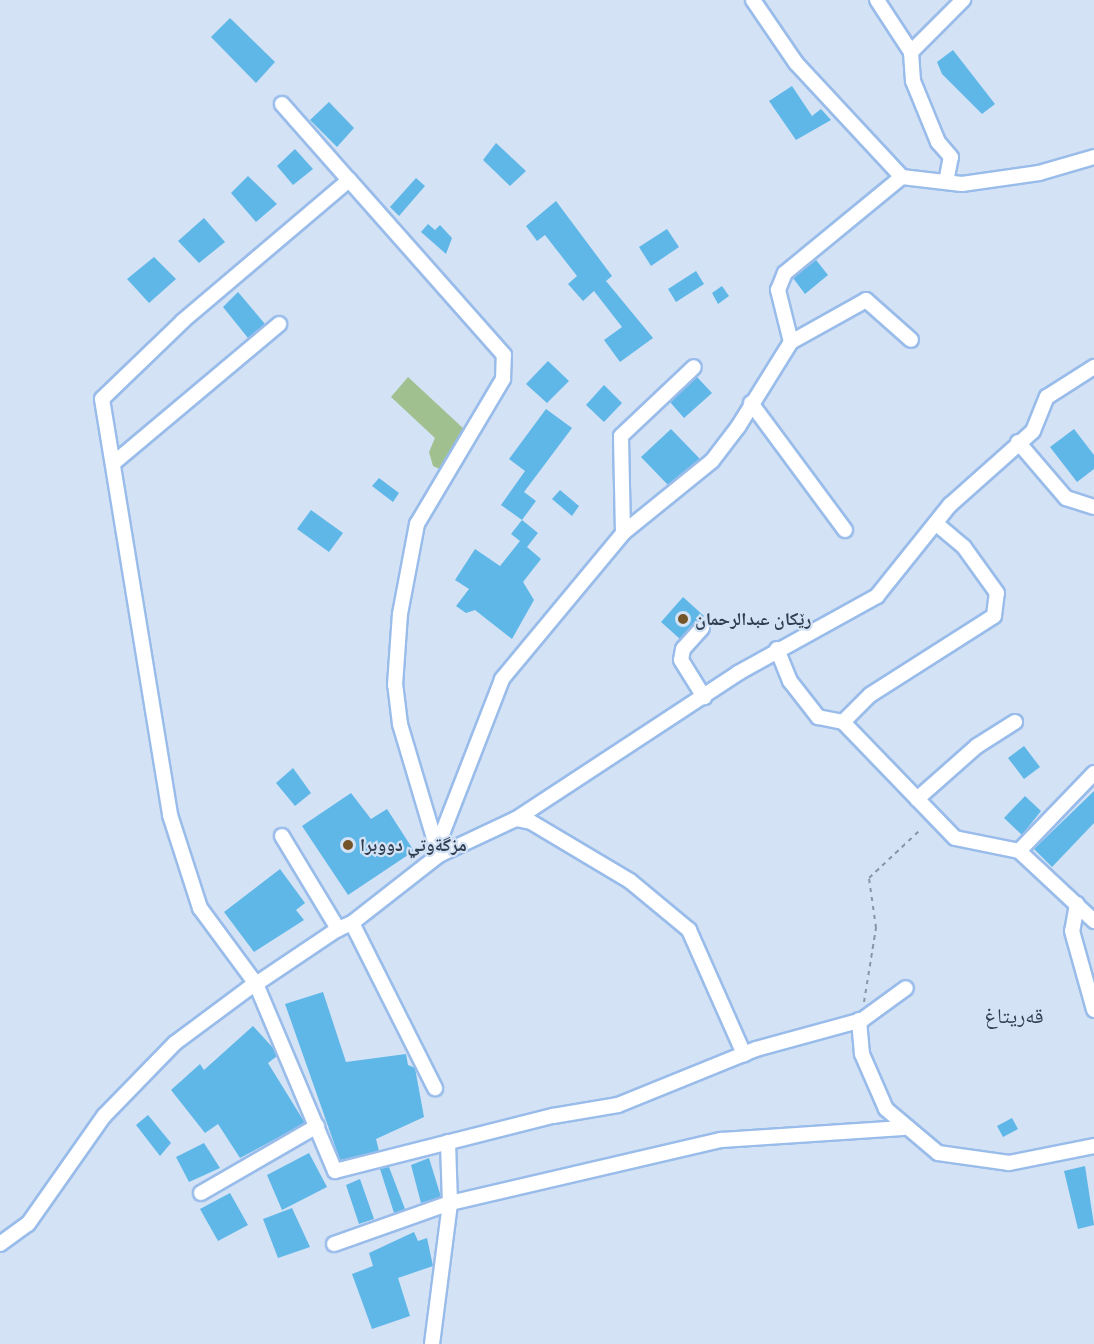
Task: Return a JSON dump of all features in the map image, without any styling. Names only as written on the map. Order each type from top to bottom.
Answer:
[{"type":"street","points":[[753,0],[796,63],[902,177],[946,182],[1039,173],[1094,157]]},
{"type":"street","points":[[877,0],[911,52],[913,81],[938,142],[951,157],[946,182]]},
{"type":"street","points":[[911,52],[963,0]]},
{"type":"street","points":[[282,104],[504,356],[503,379],[417,524],[400,614],[395,685],[400,724],[438,851]]},
{"type":"street","points":[[790,342],[778,290],[785,273],[902,177]]},
{"type":"street","points":[[349,180],[183,321],[102,399],[116,461],[148,706],[170,815],[200,908],[256,984],[335,1171],[448,1142],[618,1105],[744,1054],[860,1020],[906,988]]},
{"type":"street","points":[[438,851],[502,679],[622,533],[712,461],[790,342],[866,300],[911,340]]},
{"type":"street","points":[[116,461],[279,324]]},
{"type":"street","points":[[622,533],[621,436],[694,367]]},
{"type":"street","points":[[0,1244],[27,1224],[104,1116],[176,1043],[256,984],[338,929],[352,923],[438,851],[516,819],[777,650],[819,632],[877,596],[938,525],[950,505],[1033,431],[1047,397],[1094,367]]},
{"type":"street","points":[[751,403],[845,530]]},
{"type":"street","points":[[1018,442],[1066,498],[1094,507]]},
{"type":"street","points":[[843,722],[870,695],[994,616],[997,593],[964,547],[938,525]]},
{"type":"street","points":[[702,628],[683,649],[681,660],[704,697]]},
{"type":"street","points":[[777,650],[790,681],[818,717],[843,722],[955,838],[1019,851],[1094,921]]},
{"type":"street","points":[[917,799],[977,746],[1015,722]]},
{"type":"street","points":[[1019,851],[1094,773]]},
{"type":"street","points":[[516,819],[531,822],[630,881],[689,930],[744,1054]]},
{"type":"street","points":[[282,836],[338,929]]},
{"type":"street","points":[[1077,904],[1072,931],[1094,1010]]},
{"type":"street","points":[[352,923],[435,1088]]},
{"type":"street","points":[[860,1020],[871,1081],[904,1128],[938,1153],[982,1162],[1035,1160],[1094,1146]]},
{"type":"street","points":[[201,1193],[317,1126]]},
{"type":"street","points":[[334,1244],[450,1203],[721,1140],[904,1128]]},
{"type":"street","points":[[432,1344],[450,1203],[448,1142]]},
{"type":"path","points":[[860,1020],[876,928],[869,878],[919,831]]},
{"type":"green space","points":[[408,377],[465,430],[442,470],[433,466],[429,452],[435,438],[391,397]]},
{"type":"building","points":[[230,18],[275,62],[256,83],[211,37]]},
{"type":"building","points":[[953,50],[995,104],[982,114],[942,74],[937,62]]},
{"type":"building","points":[[792,86],[812,116],[821,109],[831,120],[796,140],[769,101]]},
{"type":"building","points":[[329,102],[354,128],[337,147],[310,120]]},
{"type":"building","points":[[496,143],[526,171],[510,186],[483,160]]},
{"type":"building","points":[[295,149],[313,169],[293,185],[277,166]]},
{"type":"building","points":[[248,176],[277,204],[256,222],[231,193]]},
{"type":"building","points":[[416,178],[425,186],[399,216],[390,207]]},
{"type":"building","points":[[556,201],[612,276],[606,281],[653,338],[620,362],[604,340],[622,327],[594,291],[583,301],[568,284],[577,276],[545,235],[537,241],[526,226]]},
{"type":"building","points":[[204,218],[225,242],[199,263],[178,241]]},
{"type":"building","points":[[428,224],[435,230],[440,225],[452,238],[446,254],[421,232]]},
{"type":"building","points":[[667,229],[679,247],[651,266],[639,247]]},
{"type":"building","points":[[154,257],[176,279],[149,303],[127,279]]},
{"type":"building","points":[[816,260],[828,275],[805,294],[793,278]]},
{"type":"building","points":[[696,271],[704,284],[676,302],[668,289]]},
{"type":"building","points":[[722,286],[729,296],[718,304],[712,293]]},
{"type":"building","points":[[238,292],[265,324],[248,338],[223,307]]},
{"type":"building","points":[[548,361],[569,381],[547,403],[526,384]]},
{"type":"building","points":[[697,377],[712,393],[684,418],[670,402]]},
{"type":"building","points":[[604,385],[622,403],[604,422],[586,405]]},
{"type":"building","points":[[546,409],[572,428],[524,492],[536,501],[522,520],[501,505],[525,471],[509,459]]},
{"type":"building","points":[[671,429],[700,459],[668,485],[641,457]]},
{"type":"building","points":[[1074,429],[1094,455],[1094,469],[1077,482],[1050,447]]},
{"type":"building","points":[[379,478],[399,493],[393,502],[372,486]]},
{"type":"building","points":[[560,490],[579,506],[572,516],[552,499]]},
{"type":"building","points":[[311,510],[343,533],[329,552],[297,529]]},
{"type":"building","points":[[522,520],[538,533],[527,547],[541,559],[523,582],[534,600],[512,639],[475,610],[466,613],[456,606],[469,589],[455,580],[475,549],[500,566],[520,541],[511,534]]},
{"type":"building","name":"رێكان عبدالرحمان","points":[[683,597],[704,616],[680,639],[661,622]]},
{"type":"building","points":[[1024,746],[1040,767],[1024,779],[1008,758]]},
{"type":"building","points":[[293,768],[311,793],[295,806],[276,783]]},
{"type":"building","points":[[1094,791],[1094,823],[1052,867],[1034,849]]},
{"type":"building","points":[[351,793],[371,819],[387,809],[414,851],[348,895],[302,826]]},
{"type":"building","points":[[1025,796],[1041,811],[1022,835],[1004,818]]},
{"type":"building","points":[[280,869],[305,903],[296,910],[304,920],[254,952],[224,912]]},
{"type":"building","points":[[323,992],[346,1062],[406,1054],[408,1065],[415,1068],[424,1117],[376,1139],[379,1151],[340,1160],[285,1004]]},
{"type":"building","points":[[253,1026],[274,1049],[277,1056],[268,1063],[305,1123],[240,1158],[218,1124],[205,1133],[171,1090],[200,1064],[204,1070]]},
{"type":"building","points":[[148,1115],[171,1143],[160,1156],[136,1125]]},
{"type":"building","points":[[1012,1118],[1018,1129],[1003,1137],[997,1126]]},
{"type":"building","points":[[204,1143],[220,1168],[189,1182],[176,1157]]},
{"type":"building","points":[[309,1153],[327,1187],[282,1210],[267,1175]]},
{"type":"building","points":[[429,1158],[441,1197],[421,1203],[411,1165]]},
{"type":"building","points":[[1085,1166],[1094,1225],[1078,1229],[1064,1171]]},
{"type":"building","points":[[389,1167],[405,1209],[394,1213],[380,1169]]},
{"type":"building","points":[[360,1179],[374,1219],[359,1224],[346,1185]]},
{"type":"building","points":[[230,1193],[248,1225],[218,1241],[200,1209]]},
{"type":"building","points":[[292,1208],[310,1247],[278,1258],[263,1219]]},
{"type":"building","points":[[414,1232],[418,1241],[427,1238],[433,1266],[398,1278],[410,1316],[372,1329],[352,1274],[373,1266],[369,1253]]},
{"type":"place","name":"رێكان عبدالرحمان","points":[[683,619]]},
{"type":"place","name":"مزگةوتي دووبرا","points":[[348,845]]},
{"type":"district","name":"قەریتاغ","points":[[1014,1016]]}]
